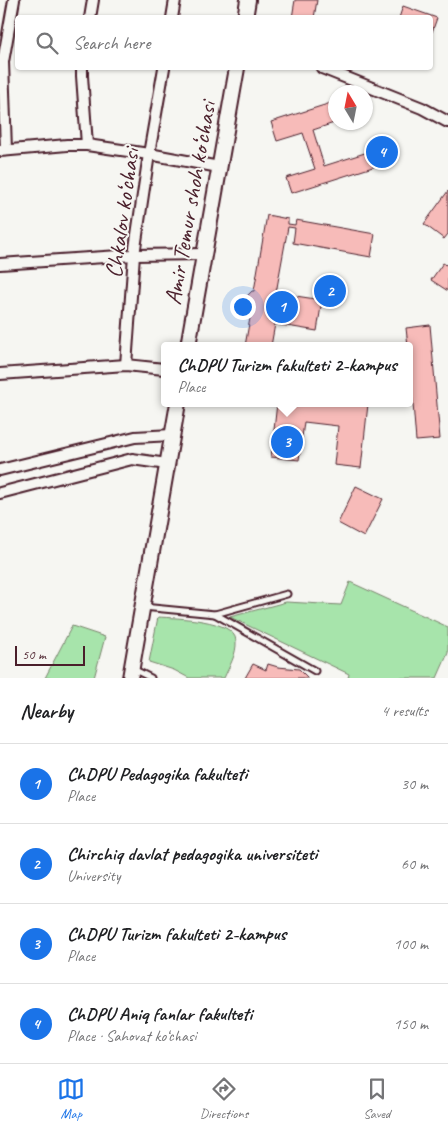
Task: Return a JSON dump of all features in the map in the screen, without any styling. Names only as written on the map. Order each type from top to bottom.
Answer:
[{"type":"main road","points":[[246,15],[248,0]]},
{"type":"main road","name":"Amir Temur shoh ko‘chasi","points":[[189,342],[236,70]]},
{"type":"main road","points":[[131,673],[177,407]]},
{"type":"street","points":[[14,0],[3,62],[3,150],[87,145],[219,167]]},
{"type":"street","points":[[90,15],[93,0]]},
{"type":"street","points":[[172,15],[175,0]]},
{"type":"street","points":[[82,70],[87,145]]},
{"type":"street","name":"Chkalov ko‘chasi","points":[[126,365],[134,255],[164,70]]},
{"type":"street","points":[[327,70],[422,108],[448,122]]},
{"type":"street","points":[[0,264],[134,255],[204,254]]},
{"type":"street","points":[[0,374],[126,365],[161,369]]},
{"type":"street","points":[[0,470],[135,437],[172,435]]},
{"type":"street","points":[[0,493],[132,459],[167,464]]},
{"type":"lane","points":[[143,607],[215,614],[287,594]]},
{"type":"lane","points":[[215,614],[315,671]]},
{"type":"lane","points":[[131,673],[151,678]]},
{"type":"green space","points":[[350,582],[448,627],[448,653],[437,678],[348,678],[349,674],[230,617],[286,602],[341,605]]},
{"type":"green space","points":[[158,617],[203,621],[226,628],[233,634],[236,641],[235,651],[224,678],[189,678],[174,670],[149,662]]},
{"type":"green space","points":[[72,626],[105,637],[94,678],[45,678]]},
{"type":"building","points":[[295,0],[317,0],[314,15],[292,15]]},
{"type":"building","points":[[403,6],[428,15],[400,15]]},
{"type":"building","points":[[433,17],[437,18],[433,29]]},
{"type":"building","points":[[328,104],[328,125],[313,130],[324,166],[393,144],[398,159],[291,193],[286,178],[315,169],[303,133],[277,141],[271,122]]},
{"type":"building","points":[[448,191],[448,234],[444,239],[424,224]]},
{"type":"building","points":[[267,215],[288,219],[288,224],[295,225],[296,220],[375,234],[371,257],[293,243],[295,228],[288,227],[276,293],[322,300],[317,331],[275,324],[272,342],[246,342],[250,318],[247,317],[244,304],[247,296],[254,291]]},
{"type":"building","points":[[443,263],[448,266],[448,291],[431,280]]},
{"type":"building","points":[[430,325],[440,439],[416,441],[413,404],[413,342],[408,342],[406,328]]},
{"type":"building","points":[[277,407],[368,407],[361,468],[334,465],[338,426],[304,422],[299,460],[271,457]]},
{"type":"building","points":[[356,486],[383,499],[364,537],[338,523]]},
{"type":"building","points":[[253,664],[266,670],[268,664],[299,669],[308,678],[245,678]]},
{"type":"place","name":"ChDPU Aniq fanlar fakulteti","points":[[382,152]]},
{"type":"place","name":"Chirchiq davlat pedagogika universiteti","points":[[330,291]]},
{"type":"place","name":"ChDPU Pedagogika fakulteti","points":[[282,307]]},
{"type":"place","name":"ChDPU Turizm fakulteti 2-kampus","points":[[287,442]]}]
